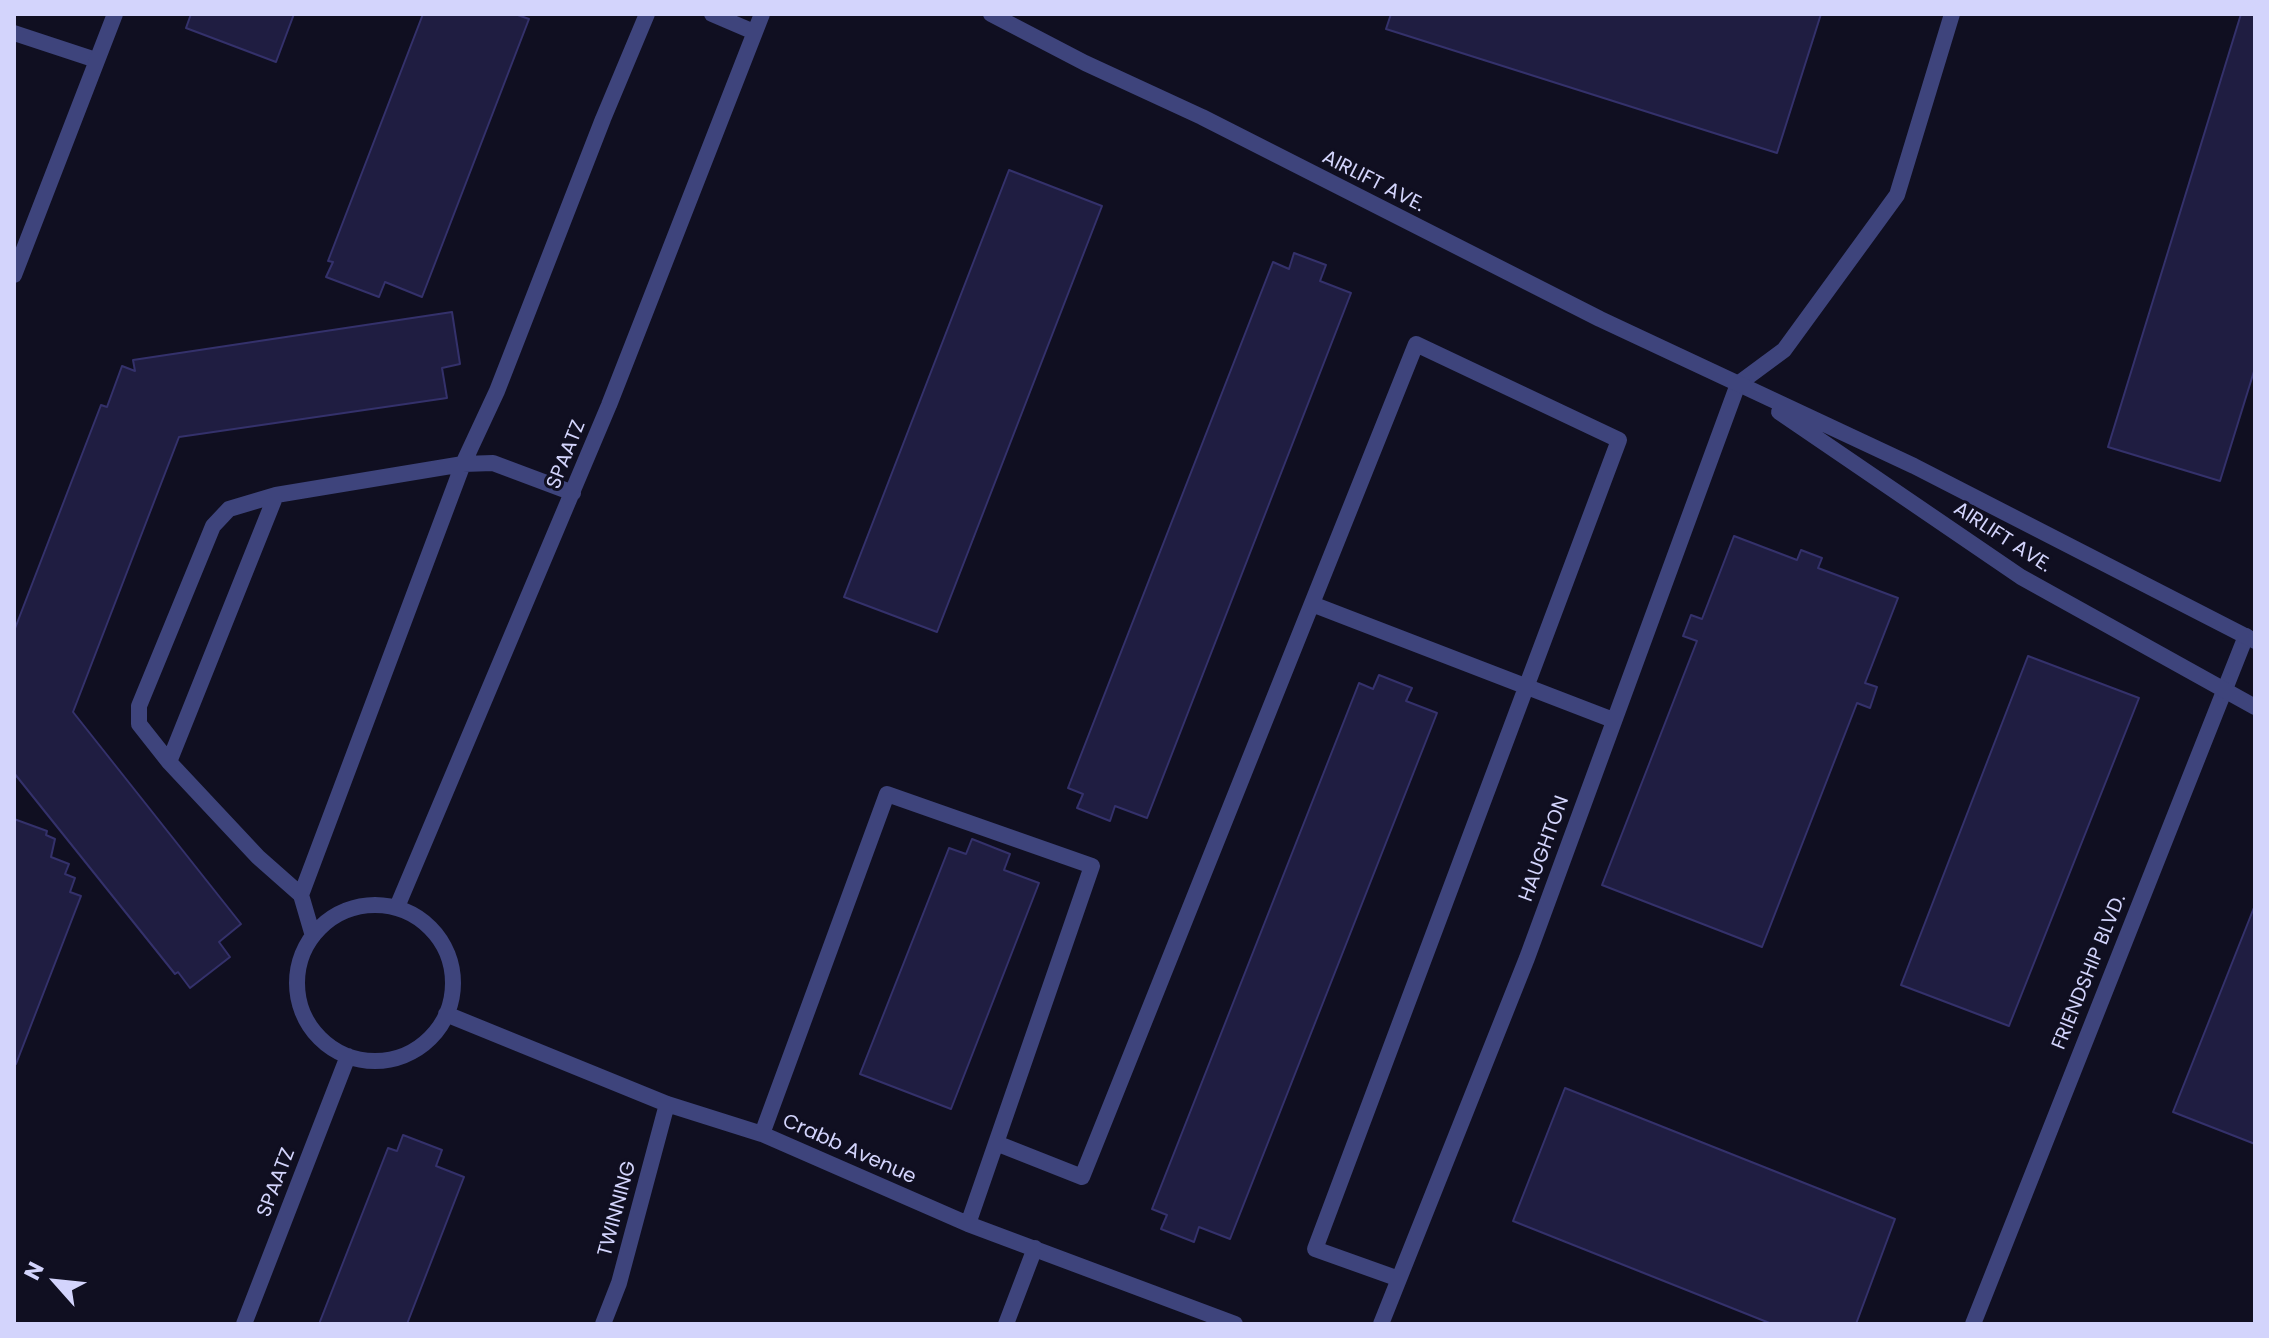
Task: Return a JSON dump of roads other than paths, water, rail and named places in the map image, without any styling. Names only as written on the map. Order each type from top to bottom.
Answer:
[{"type":"street","points":[[14,275],[115,14]]},
{"type":"street","points":[[301,895],[463,464],[497,391],[647,14]]},
{"type":"street","points":[[712,14],[754,32]]},
{"type":"street","name":"SPAATZ","points":[[397,907],[573,493],[762,14]]},
{"type":"street","name":"AIRLIFT AVE.","points":[[991,14],[1600,319],[1914,466],[2250,639]]},
{"type":"street","points":[[1738,384],[1784,350],[1897,195],[1952,14]]},
{"type":"street","points":[[14,33],[96,60]]},
{"type":"street","points":[[996,1143],[1082,1177],[1416,344],[1619,440],[1315,1249],[1399,1279]]},
{"type":"street","name":"AIRLIFT AVE.","points":[[1738,384],[2021,577],[2255,707]]},
{"type":"street","name":"HAUGHTON","points":[[1381,1324],[1527,958],[1738,384]]},
{"type":"street","points":[[313,936],[301,895],[258,857],[169,762],[139,724],[139,706],[213,526],[229,509],[276,495],[463,464],[493,463],[573,493]]},
{"type":"street","points":[[169,762],[276,495]]},
{"type":"street","points":[[1312,604],[1613,720]]},
{"type":"street","name":"FRIENDSHIP BLVD.","points":[[1973,1324],[2224,691],[2250,639]]},
{"type":"street","points":[[762,1134],[887,794],[1092,866],[968,1224]]},
{"type":"street","points":[[382,904],[397,907],[427,924],[442,943],[451,966],[453,990],[446,1014],[434,1034],[416,1049],[395,1059],[371,1061],[348,1056],[327,1045],[310,1027],[300,1005],[297,981],[301,957],[313,936],[332,917],[355,907],[382,904]]},
{"type":"street","name":"Crabb Avenue","points":[[446,1014],[667,1104],[762,1134],[968,1224],[1235,1324]]},
{"type":"street","name":"SPAATZ","points":[[244,1324],[348,1056]]},
{"type":"street","name":"TWINNING","points":[[603,1324],[619,1283],[667,1104]]},
{"type":"street","points":[[1006,1324],[1035,1248]]}]
